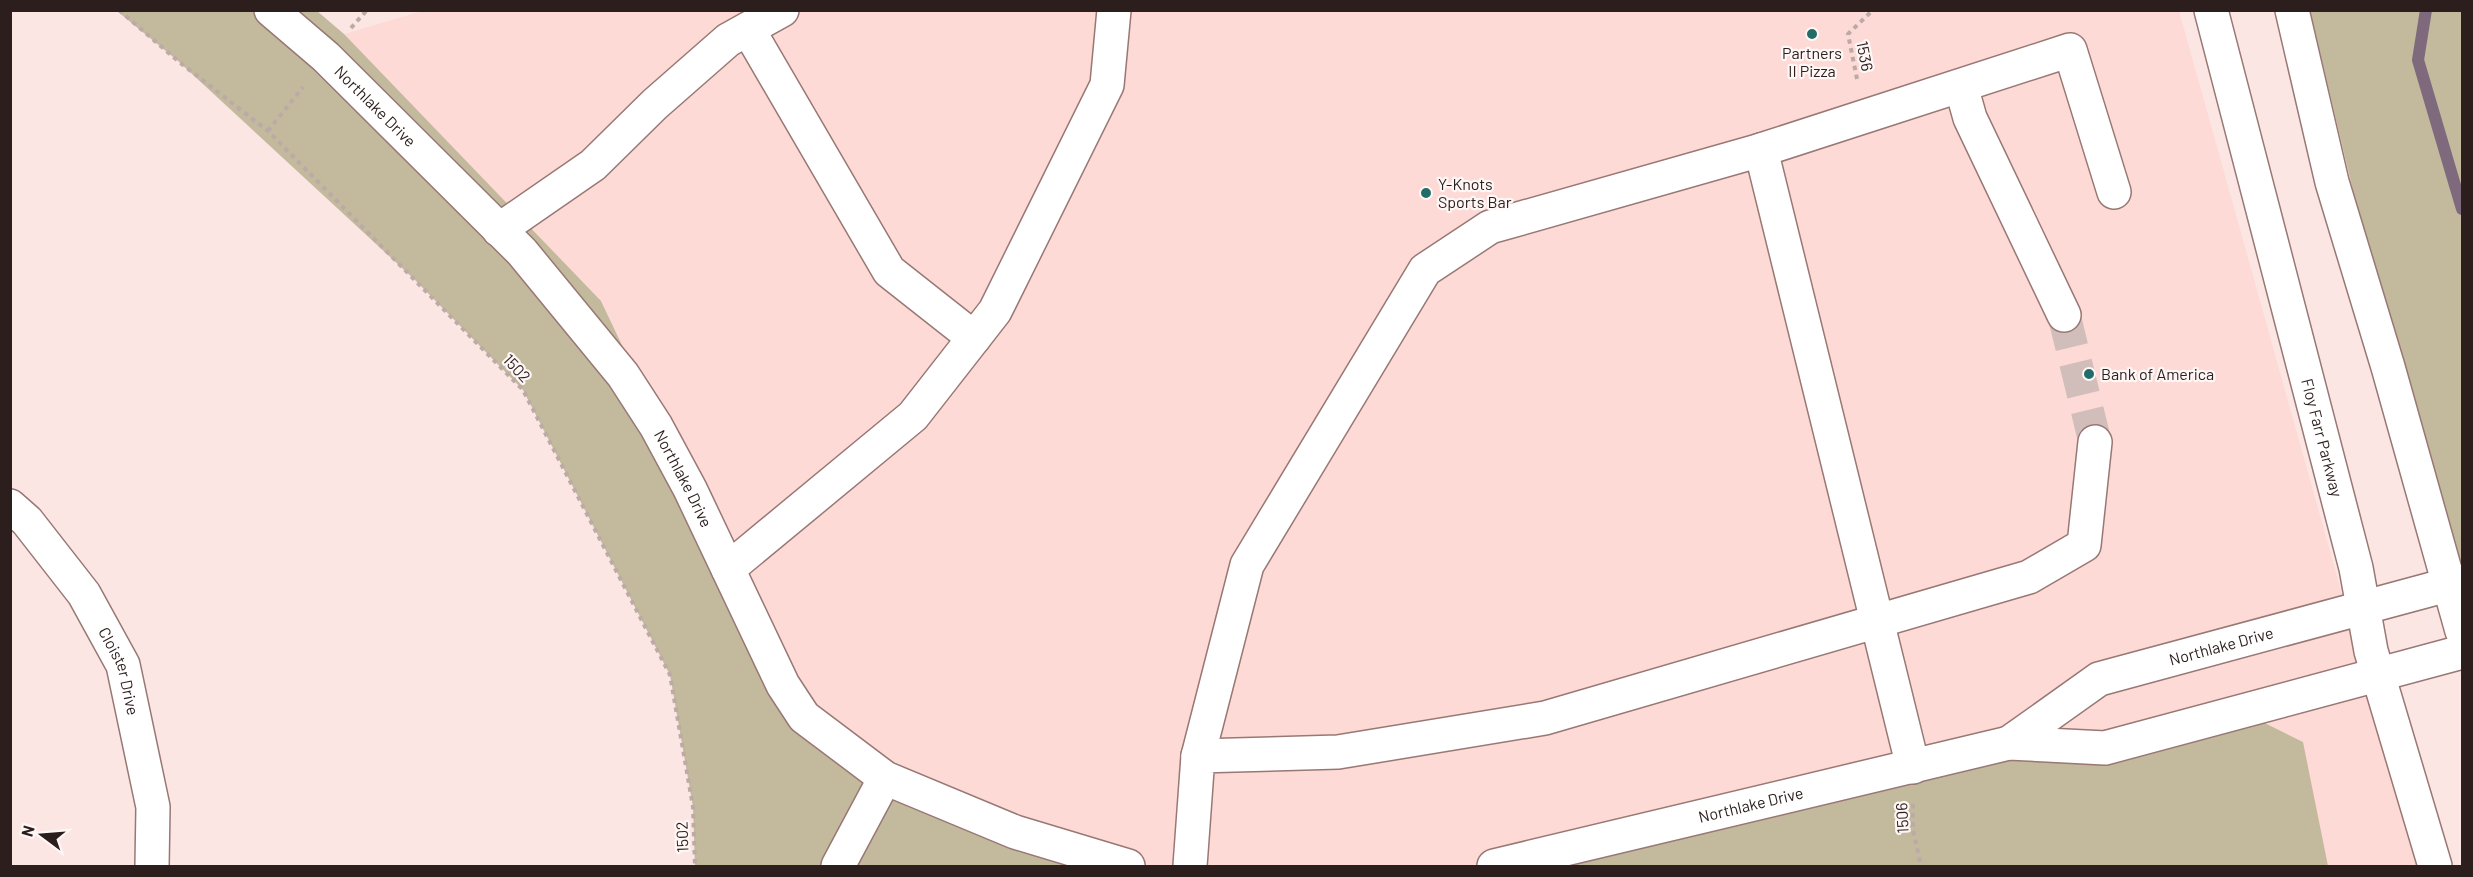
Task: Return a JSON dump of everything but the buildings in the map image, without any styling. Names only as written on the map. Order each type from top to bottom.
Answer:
[{"type":"street","name":"Northlake Drive","points":[[271,10],[327,57],[522,252],[623,375],[673,457],[783,685],[804,717],[885,778],[1015,832],[1128,867]]},
{"type":"street","points":[[499,230],[592,165],[655,104],[728,40],[782,10]]},
{"type":"street","points":[[728,569],[914,416],[995,311],[1107,85],[1114,10]]},
{"type":"street","name":"Floy Farr Parkway","points":[[2211,10],[2356,568],[2378,675],[2435,867]]},
{"type":"street","points":[[2292,10],[2332,182],[2456,583],[2463,631]]},
{"type":"street","points":[[748,29],[889,271],[975,338]]},
{"type":"street","points":[[1190,867],[1198,756],[1246,565],[1425,270],[1490,227],[1761,150],[2070,50],[2114,192]]},
{"type":"street","points":[[1961,86],[1970,118],[2064,315]]},
{"type":"street","points":[[1761,150],[1913,767]]},
{"type":"street","points":[[1198,756],[1342,752],[1545,718],[2029,577],[2084,545],[2095,442]]},
{"type":"street","name":"Cloister Drive","points":[[10,507],[27,521],[84,594],[123,665],[153,807],[152,867]]},
{"type":"street","name":"Northlake Drive","points":[[2009,743],[2099,679],[2456,583]]},
{"type":"street","name":"Northlake Drive","points":[[1496,866],[2009,743],[2105,748],[2463,652]]},
{"type":"street","points":[[838,867],[885,778]]},
{"type":"path","name":"1502","points":[[119,10],[178,61],[268,131],[523,390],[670,675],[693,807],[695,867]]},
{"type":"path","name":"1536","points":[[1864,117],[1848,34],[1873,10]]},
{"type":"path","name":"1506","points":[[1913,767],[1913,830],[1921,867]]},
{"type":"shaded area","points":[[426,10],[2179,11],[2418,866],[1136,866],[931,799],[804,717],[344,34]]},
{"type":"shaded area","points":[[117,11],[317,11],[344,34],[601,301],[783,685],[885,778],[1136,866],[695,866],[693,807],[670,675],[523,390],[415,280],[178,61]]},
{"type":"shaded area","points":[[2310,11],[2462,11],[2462,581],[2376,287]]},
{"type":"shaded area","points":[[2240,711],[2303,742],[2328,866],[1494,866],[2009,743],[2105,748]]},
{"type":"waterway","points":[[2426,10],[2418,60],[2462,209]]},
{"type":"tunnel","points":[[2064,315],[2095,442]]},
{"type":"place","name":"Partners II Pizza","points":[[1812,34]]},
{"type":"place","name":"Y-Knots Sports Bar","points":[[1426,193]]},
{"type":"place","name":"Bank of America","points":[[2089,374]]}]
